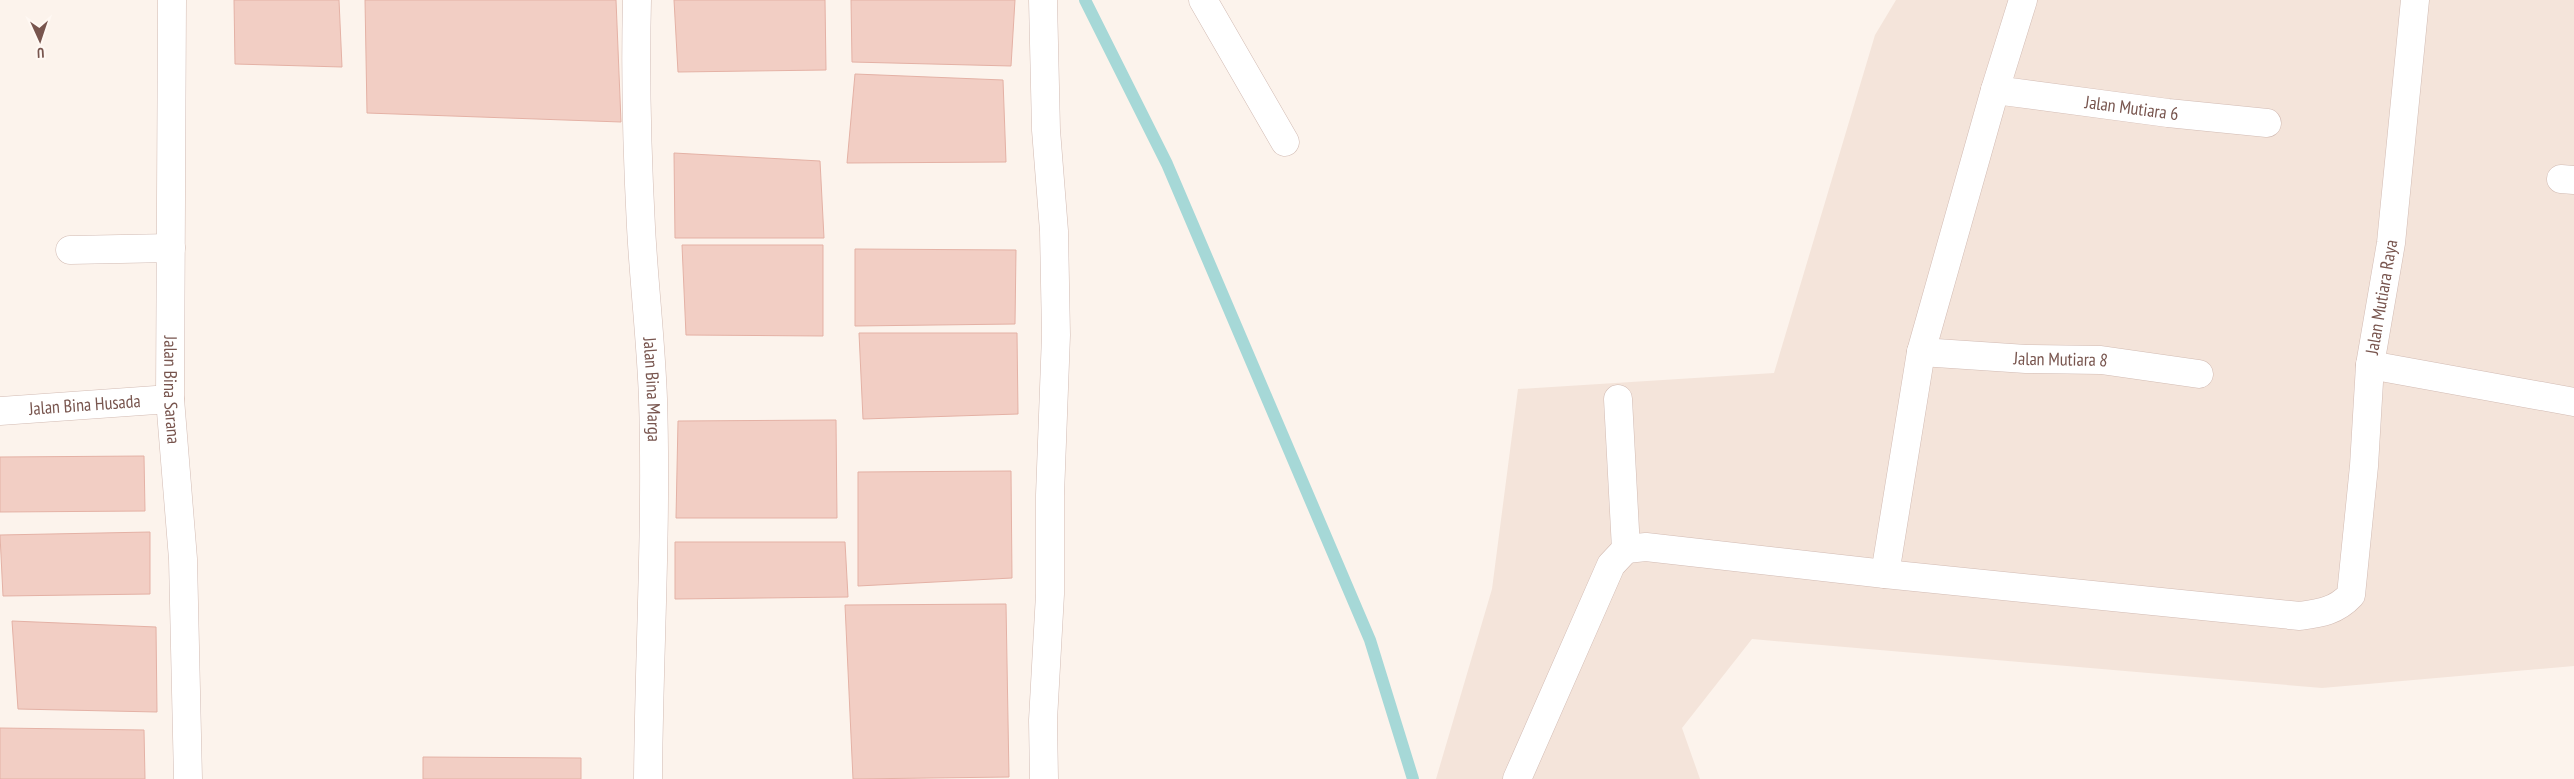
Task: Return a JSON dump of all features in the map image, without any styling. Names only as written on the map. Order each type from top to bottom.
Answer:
[{"type":"street","name":"Jalan Bina Sarana","points":[[172,0],[170,399],[184,559],[188,779]]},
{"type":"street","name":"Jalan Bina Marga","points":[[637,0],[635,72],[641,228],[653,398],[653,565],[649,648],[648,779]]},
{"type":"street","points":[[1042,0],[1046,130],[1054,231],[1056,335],[1050,496],[1050,594],[1044,720],[1044,779]]},
{"type":"street","points":[[1203,0],[1285,142]]},
{"type":"street","points":[[1517,779],[1611,565],[1626,549],[1646,547],[1885,574],[1921,352],[1995,90],[2024,0]]},
{"type":"street","name":"Jalan Mutiara Raya","points":[[1885,574],[2300,616],[2330,611],[2351,595],[2364,466],[2370,365],[2392,233],[2415,0]]},
{"type":"street","name":"Jalan Mutiara 6","points":[[1995,90],[2168,113],[2267,123]]},
{"type":"street","points":[[70,250],[171,248]]},
{"type":"street","name":"Jalan Mutiara 8","points":[[1921,352],[2026,359],[2101,360],[2199,374]]},
{"type":"street","points":[[2370,365],[2574,402]]},
{"type":"street","name":"Jalan Bina Husada","points":[[0,411],[170,399]]},
{"type":"street","points":[[1618,399],[1626,549]]},
{"type":"shaded area","points":[[1896,0],[2574,0],[2574,666],[2322,688],[1752,639],[1682,728],[1700,779],[1436,779],[1492,589],[1518,389],[1774,373],[1875,35]]},
{"type":"building","points":[[234,0],[339,0],[342,67],[235,64]]},
{"type":"building","points":[[365,0],[616,0],[621,122],[367,113]]},
{"type":"building","points":[[674,0],[825,0],[826,70],[678,72]]},
{"type":"building","points":[[851,0],[1015,0],[1011,66],[852,62]]},
{"type":"building","points":[[855,74],[1003,80],[1006,162],[847,163]]},
{"type":"building","points":[[674,153],[820,161],[824,238],[675,238]]},
{"type":"building","points":[[682,245],[823,245],[823,336],[686,335]]},
{"type":"building","points":[[855,249],[1016,250],[1015,324],[855,326]]},
{"type":"building","points":[[859,333],[1017,333],[1018,414],[863,419]]},
{"type":"building","points":[[836,420],[837,518],[676,518],[678,421]]},
{"type":"building","points":[[144,456],[145,511],[0,512],[0,457]]},
{"type":"building","points":[[1011,471],[1012,578],[858,586],[858,472]]},
{"type":"building","points":[[150,532],[150,594],[3,596],[0,535]]},
{"type":"building","points":[[675,542],[845,542],[848,597],[675,599]]},
{"type":"building","points":[[1006,604],[1009,777],[853,779],[845,605]]},
{"type":"building","points":[[12,621],[156,627],[157,712],[18,709]]},
{"type":"building","points":[[0,728],[144,730],[145,779],[0,779]]},
{"type":"building","points":[[423,757],[581,758],[581,779],[423,779]]},
{"type":"waterway","points":[[1085,0],[1167,164],[1370,640],[1413,779]]}]
